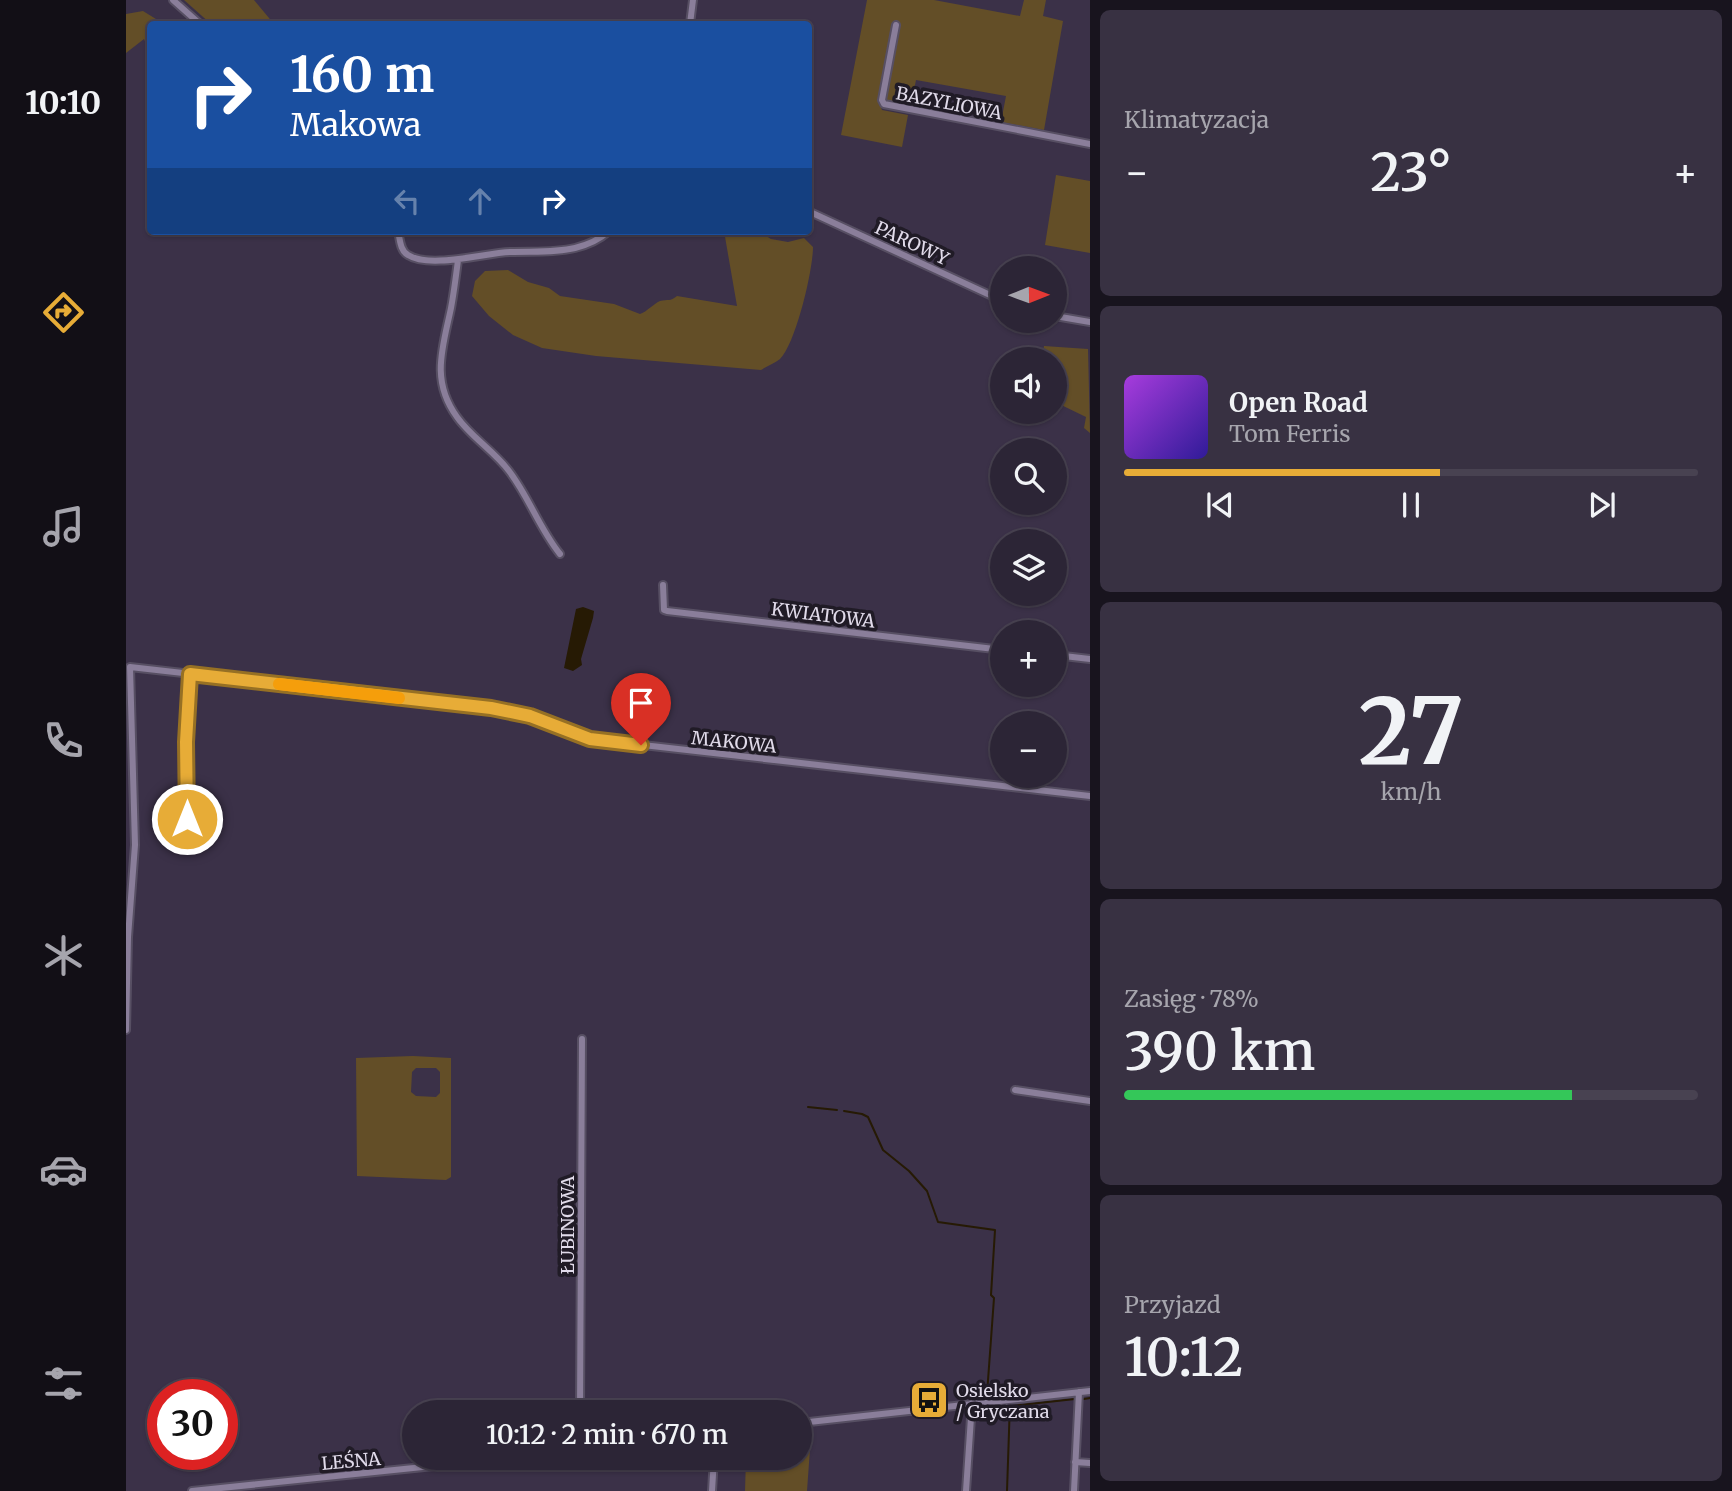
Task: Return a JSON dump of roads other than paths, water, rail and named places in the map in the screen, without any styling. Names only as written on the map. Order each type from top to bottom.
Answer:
[{"type":"street","points":[[173,0],[197,21]]},
{"type":"street","points":[[691,21],[693,0]]},
{"type":"street","name":"BAZYLIOWA","points":[[896,25],[882,100],[884,104],[1090,144]]},
{"type":"street","name":"PAROWY","points":[[812,213],[990,295]]},
{"type":"street","points":[[398,235],[402,251],[409,256],[458,260],[508,252],[566,250],[588,244],[603,235]]},
{"type":"street","points":[[458,260],[452,306],[440,356],[440,374],[449,406],[458,419],[511,473],[560,554]]},
{"type":"street","points":[[1068,318],[1090,322]]},
{"type":"street","name":"KWIATOWA","points":[[663,585],[664,610],[667,611],[990,648]]},
{"type":"street","points":[[1067,656],[1090,659]]},
{"type":"street","name":"MAKOWA","points":[[126,1030],[128,937],[135,845],[130,667],[491,708],[530,716],[590,739],[1090,796]]},
{"type":"street","points":[[187,819],[186,742],[190,674]]},
{"type":"street","name":"ŁUBINOWA","points":[[580,1400],[582,1039]]},
{"type":"street","points":[[1014,1090],[1090,1101]]},
{"type":"street","points":[[812,1422],[1090,1391]]},
{"type":"street","points":[[1073,1491],[1079,1392]]},
{"type":"street","points":[[966,1491],[972,1403]]},
{"type":"street","points":[[1075,1462],[1090,1463]]},
{"type":"street","name":"LEŚNA","points":[[192,1491],[402,1469]]},
{"type":"street","points":[[712,1491],[713,1470]]},
{"type":"waterway","points":[[808,1107],[837,1110]]},
{"type":"waterway","points":[[844,1111],[868,1117],[883,1150],[909,1171],[927,1191],[938,1222],[995,1230],[991,1295],[994,1298],[987,1394],[1010,1395]]},
{"type":"waterway","points":[[1084,1399],[1090,1398]]},
{"type":"waterway","points":[[1011,1406],[1075,1399]]},
{"type":"waterway","points":[[1007,1491],[1010,1402]]},
{"type":"place","name":"Osielsko / Gryczana","points":[[929,1400]]}]
